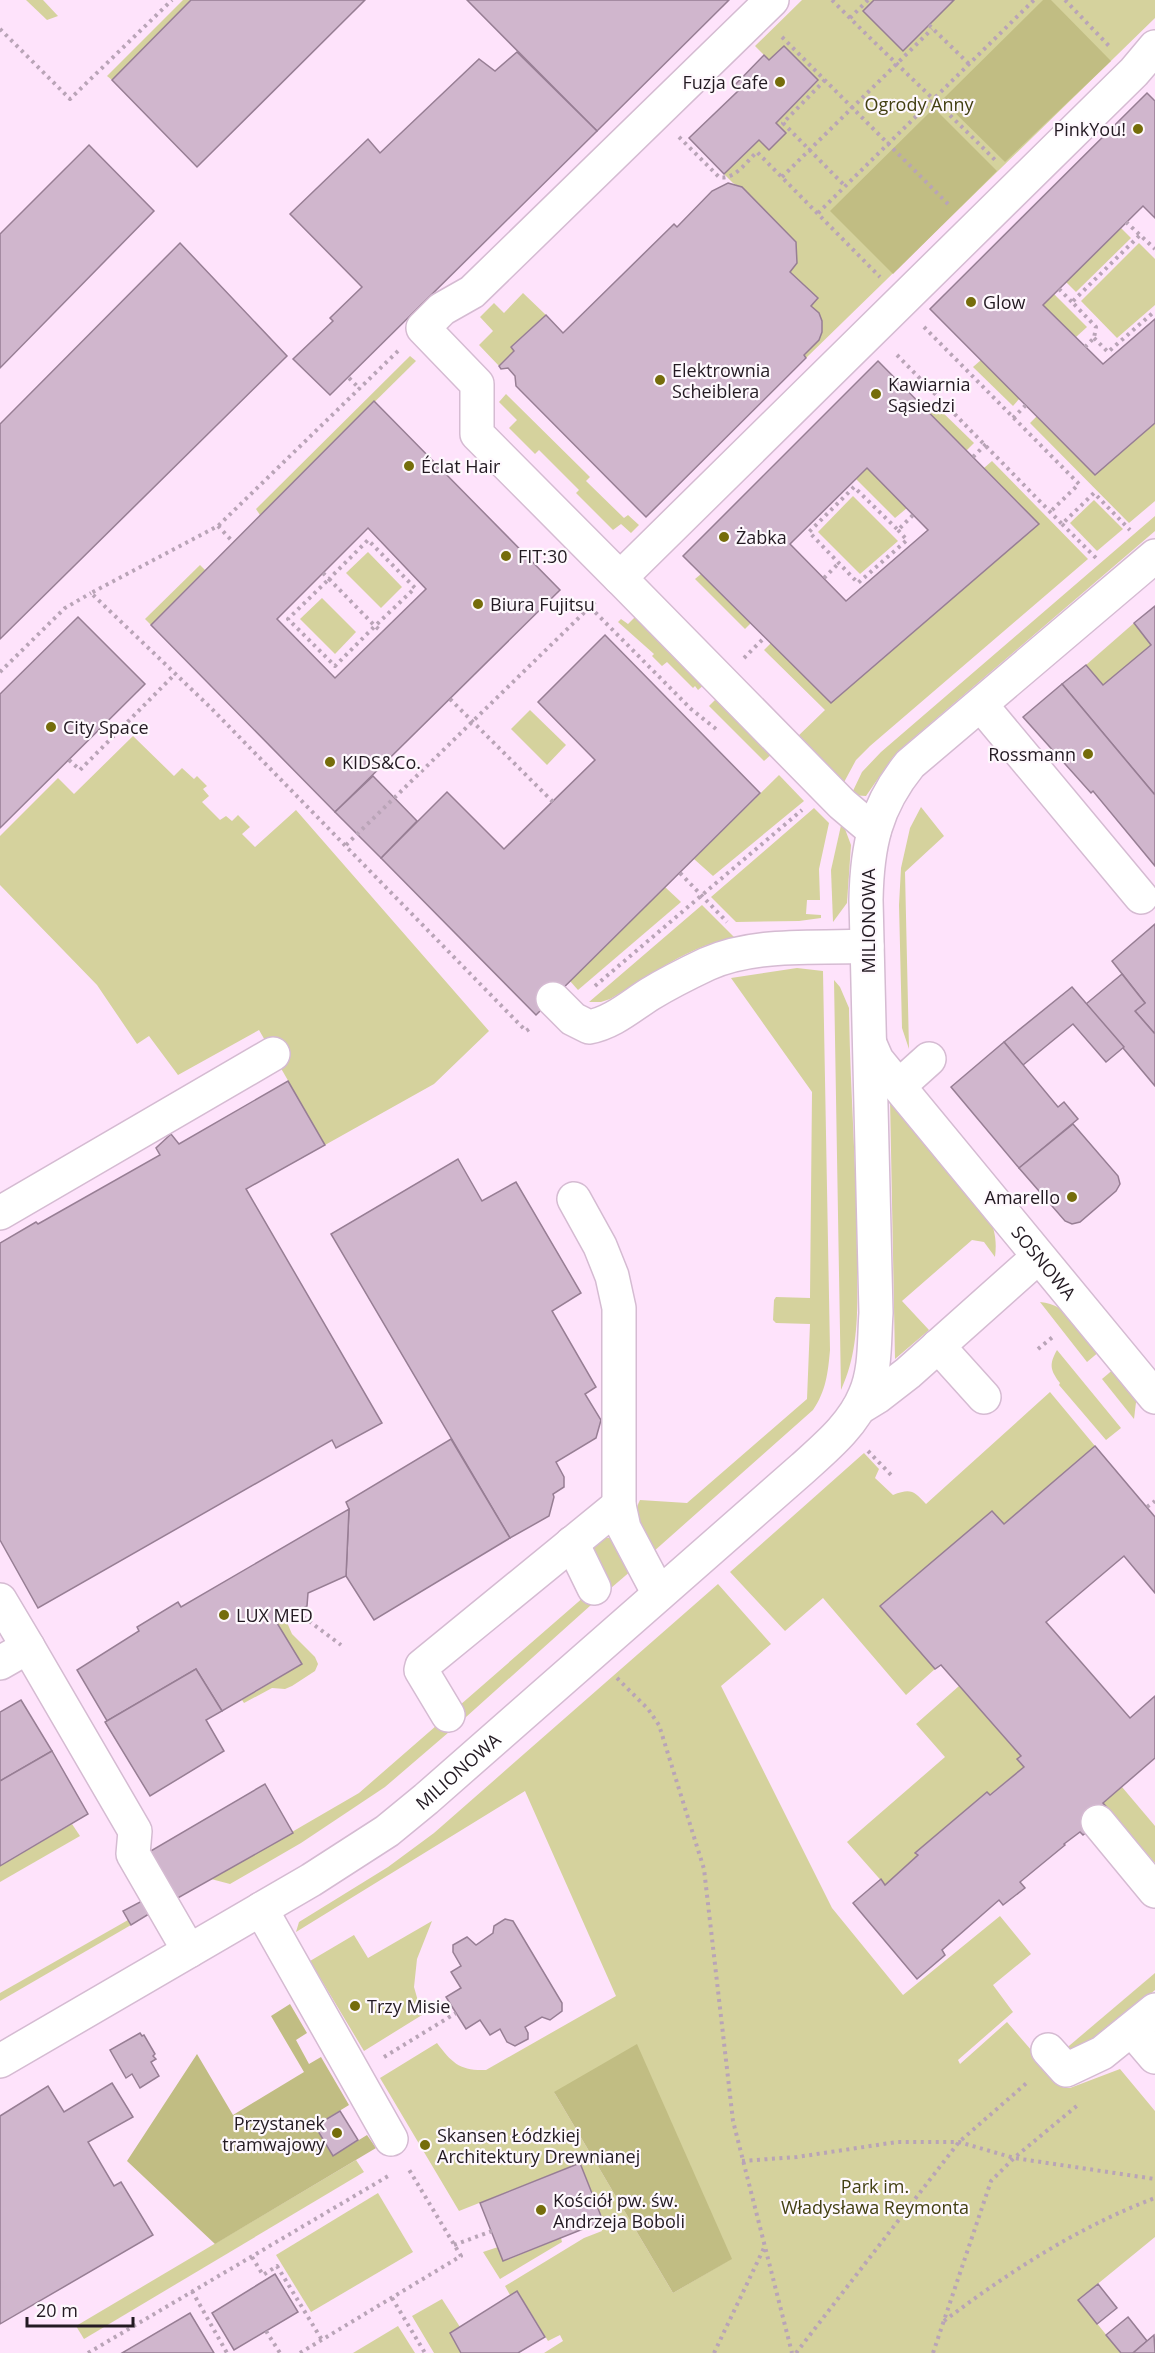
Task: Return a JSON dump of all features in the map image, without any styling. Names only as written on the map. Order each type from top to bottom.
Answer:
[{"type":"street","points":[[765,6],[472,292],[442,309],[423,328],[477,384],[477,434],[828,789],[857,818],[874,831]]},
{"type":"street","points":[[620,578],[1134,72],[1155,47]]},
{"type":"street","name":"MILIONOWA","points":[[0,2061],[330,1868],[396,1824],[821,1452],[852,1419],[866,1395],[871,1372],[876,1313],[867,946],[867,865],[874,831],[887,796],[910,764],[1155,556]]},
{"type":"street","points":[[981,705],[1141,897]]},
{"type":"street","points":[[559,1005],[581,1023],[589,1027],[597,1026],[709,963],[738,953],[867,946]]},
{"type":"street","name":"SOSNOWA","points":[[870,1043],[877,1060],[1155,1397]]},
{"type":"street","points":[[0,1213],[273,1054]]},
{"type":"street","points":[[899,1086],[929,1059]]},
{"type":"street","points":[[574,1199],[600,1246],[612,1276],[619,1308],[619,1505],[624,1528],[659,1594]]},
{"type":"street","name":"MILIONOWA","points":[[859,1408],[939,1346],[1038,1257]]},
{"type":"street","points":[[939,1346],[984,1397]]},
{"type":"street","points":[[448,1715],[421,1670],[422,1666],[619,1505]]},
{"type":"street","points":[[572,1543],[594,1588]]},
{"type":"street","points":[[0,1600],[135,1831],[133,1854],[189,1950]]},
{"type":"street","points":[[0,1663],[28,1647]]},
{"type":"street","points":[[1098,1822],[1155,1891]]},
{"type":"street","points":[[261,1909],[399,2152]]},
{"type":"street","points":[[1051,2052],[1066,2070],[1102,2053],[1144,2020],[1155,2057]]},
{"type":"path","points":[[0,28],[70,99],[172,0]]},
{"type":"path","points":[[832,0],[896,65],[935,98],[1001,167]]},
{"type":"path","points":[[850,18],[868,0]]},
{"type":"path","points":[[818,213],[1034,0]]},
{"type":"path","points":[[1065,0],[1134,72]]},
{"type":"path","points":[[765,6],[825,80],[956,212]]},
{"type":"path","points":[[929,25],[969,64]]},
{"type":"path","points":[[782,177],[932,29]]},
{"type":"path","points":[[825,80],[783,123],[845,186]]},
{"type":"path","points":[[656,114],[719,177],[728,178],[757,152],[818,213],[885,282],[899,302],[1079,484],[1051,511]]},
{"type":"path","points":[[1126,222],[1155,249]]},
{"type":"path","points":[[1072,302],[1140,235]]},
{"type":"path","points":[[1059,289],[1096,327],[1094,338],[1085,347]]},
{"type":"path","points":[[1108,352],[1155,311]]},
{"type":"path","points":[[0,672],[65,608],[218,526],[423,328]]},
{"type":"path","points":[[872,330],[1097,559]]},
{"type":"path","points":[[1094,338],[1112,356]]},
{"type":"path","points":[[349,378],[360,389]]},
{"type":"path","points":[[1013,418],[1026,405]]},
{"type":"path","points":[[973,457],[986,444]]},
{"type":"path","points":[[851,483],[912,544]]},
{"type":"path","points":[[854,487],[807,530],[862,587]]},
{"type":"path","points":[[1062,524],[1094,493],[1130,530]]},
{"type":"path","points":[[898,530],[913,516]]},
{"type":"path","points":[[218,526],[233,542]]},
{"type":"path","points":[[368,540],[415,588],[375,626],[335,666],[288,619],[368,540]]},
{"type":"path","points":[[858,583],[907,540]]},
{"type":"path","points":[[824,578],[839,562]]},
{"type":"path","points":[[323,573],[382,632]]},
{"type":"path","points":[[346,845],[620,578]]},
{"type":"path","points":[[91,593],[346,845],[526,1031],[828,789]]},
{"type":"path","points":[[69,760],[80,770],[175,674]]},
{"type":"path","points":[[450,699],[553,802]]},
{"type":"path","points":[[1038,1349],[1054,1336]]},
{"type":"path","points":[[863,1446],[894,1478]]},
{"type":"path","points":[[1147,1507],[1155,1501]]},
{"type":"path","points":[[297,1612],[341,1645]]},
{"type":"path","points":[[615,1675],[648,1709],[659,1725],[704,1869],[731,2109],[742,2161],[792,2353]]},
{"type":"path","points":[[355,2074],[456,2013]]},
{"type":"path","points":[[796,2353],[959,2142],[1028,2082],[1051,2052]]},
{"type":"path","points":[[933,2353],[991,2181],[1014,2158],[1085,2099]]},
{"type":"path","points":[[742,2161],[797,2157],[897,2142],[959,2142],[1014,2158],[1155,2179]]},
{"type":"path","points":[[88,2353],[252,2257],[399,2152],[461,2256],[300,2353]]},
{"type":"path","points":[[943,2323],[1022,2265],[1087,2229],[1155,2198]]},
{"type":"path","points":[[454,2245],[492,2232]]},
{"type":"path","points":[[714,2353],[765,2248]]},
{"type":"path","points":[[252,2257],[263,2275],[278,2266],[322,2340]]},
{"type":"path","points":[[192,2291],[227,2353]]},
{"type":"path","points":[[392,2298],[425,2353]]},
{"type":"path","points":[[266,2331],[280,2353]]},
{"type":"green space","points":[[26,0],[43,0],[58,16],[47,20]]},
{"type":"green space","points":[[183,0],[191,0],[112,80],[107,76]]},
{"type":"green space","name":"Ogrody Anny","points":[[802,0],[1155,0],[1155,18],[806,358],[804,355],[818,337],[822,326],[821,320],[811,306],[817,298],[790,272],[797,263],[796,242],[746,191],[724,174],[759,140],[769,150],[785,134],[776,123],[818,81],[784,46],[769,60],[755,46]]},
{"type":"green space","points":[[1121,228],[1131,238],[1076,292],[1066,282]]},
{"type":"green space","points":[[1139,243],[1155,259],[1155,305],[1117,338],[1081,301]]},
{"type":"green space","points":[[523,293],[546,315],[511,347],[514,351],[499,366],[479,345],[493,331],[480,317],[494,303],[504,313]]},
{"type":"green space","points":[[1054,294],[1087,327],[1076,337],[1043,305]]},
{"type":"green space","points":[[410,356],[416,361],[260,515],[256,509]]},
{"type":"green space","points":[[981,360],[1020,398],[1013,406],[973,367]]},
{"type":"green space","points":[[506,394],[590,477],[586,481],[624,518],[628,515],[639,525],[631,533],[621,524],[613,530],[576,493],[579,490],[539,450],[535,454],[509,428],[517,420],[499,402]]},
{"type":"green space","points":[[935,405],[974,443],[966,451],[928,412]]},
{"type":"green space","points":[[1037,416],[1095,475],[1155,423],[1155,501],[1129,523],[1030,423]]},
{"type":"green space","points":[[992,461],[1088,559],[870,746],[856,760],[842,786],[795,739],[825,710],[764,650],[771,643],[831,703],[1039,524],[984,468]]},
{"type":"green space","points":[[867,468],[907,508],[895,518],[856,479]]},
{"type":"green space","points":[[853,496],[898,541],[860,574],[818,532]]},
{"type":"green space","points":[[1094,500],[1123,529],[1097,551],[1070,523]]},
{"type":"green space","points":[[1155,516],[1155,531],[910,741],[893,757],[866,796],[851,795],[862,772],[881,752]]},
{"type":"green space","points":[[368,552],[402,587],[381,608],[346,573]]},
{"type":"green space","points":[[200,565],[205,570],[151,625],[145,619]]},
{"type":"green space","points":[[701,574],[751,623],[745,629],[695,579]]},
{"type":"green space","points":[[322,598],[356,632],[335,654],[300,619]]},
{"type":"green space","points":[[638,614],[706,683],[698,690],[695,686],[693,688],[667,662],[662,666],[652,656],[654,654],[618,622],[621,619],[628,624]]},
{"type":"green space","points":[[1134,623],[1151,645],[1103,685],[1086,665]]},
{"type":"green space","points":[[719,696],[774,752],[764,761],[709,706]]},
{"type":"green space","points":[[530,710],[566,745],[547,765],[511,729]]},
{"type":"green space","points":[[133,736],[174,776],[182,768],[194,779],[197,776],[207,786],[203,789],[209,796],[202,802],[220,820],[226,816],[232,821],[238,815],[250,827],[242,834],[255,847],[296,810],[489,1031],[434,1084],[325,1145],[259,1030],[178,1075],[149,1036],[137,1044],[97,985],[0,885],[0,836],[58,778],[74,794]]},
{"type":"green space","points":[[779,775],[804,801],[713,876],[694,859]]},
{"type":"green space","points":[[921,807],[944,836],[905,872],[909,1049],[902,1028],[899,905],[901,868],[910,828]]},
{"type":"green space","points":[[814,808],[829,823],[819,869],[820,900],[807,900],[806,914],[821,915],[821,918],[799,921],[736,922],[711,897]]},
{"type":"green space","points":[[842,821],[851,845],[847,903],[833,922],[831,870]]},
{"type":"green space","points":[[665,887],[681,902],[578,990],[570,981]]},
{"type":"green space","points":[[702,905],[735,938],[719,941],[686,954],[610,999],[589,1002]]},
{"type":"green space","points":[[797,968],[823,971],[830,1350],[826,1382],[813,1410],[653,1552],[637,1520],[637,1507],[640,1500],[687,1503],[807,1399],[810,1324],[776,1323],[773,1320],[776,1297],[810,1298],[812,1092],[731,978]]},
{"type":"green space","points":[[834,980],[840,987],[849,1008],[857,1224],[855,1341],[841,1390]]},
{"type":"green space","points":[[890,1098],[988,1215],[994,1231],[996,1246],[995,1257],[984,1242],[972,1240],[902,1301],[929,1330],[895,1359]]},
{"type":"green space","points":[[1040,1302],[1050,1304],[1067,1313],[1100,1351],[1087,1362]]},
{"type":"green space","points":[[1057,1350],[1121,1428],[1106,1440],[1059,1385],[1052,1367]]},
{"type":"green space","points":[[1115,1368],[1137,1394],[1134,1419],[1102,1379]]},
{"type":"green space","points":[[1050,1392],[1095,1446],[1004,1524],[992,1512],[880,1606],[935,1669],[906,1695],[823,1598],[785,1631],[730,1572],[864,1453],[879,1469],[875,1478],[893,1495],[912,1492],[926,1504]]},
{"type":"green space","points":[[604,1538],[610,1538],[632,1570],[611,1588],[593,1555],[594,1544]]},
{"type":"green space","name":"Park im. Władysława Reymonta","points":[[718,1584],[771,1644],[721,1686],[832,1908],[903,1995],[1000,1916],[1031,1954],[993,1985],[1013,2012],[958,2060],[960,2064],[1007,2022],[1064,2088],[1070,2088],[1120,2069],[1155,2111],[1155,2237],[1078,2300],[1121,2353],[544,2353],[563,2341],[560,2335],[548,2341],[518,2292],[510,2295],[505,2286],[584,2238],[602,2231],[599,2222],[603,2220],[580,2163],[459,2211],[380,2078],[437,2043],[457,2064],[469,2069],[486,2070],[616,1996],[525,1791],[296,1932],[299,1922],[388,1867],[434,1833]],"holes":[[[554,2092],[731,2259],[673,2293]]]},
{"type":"green space","points":[[585,1596],[591,1605],[385,1787],[301,1843],[230,1884],[211,1879],[359,1793]]},
{"type":"green space","points":[[285,1618],[292,1634],[315,1657],[318,1664],[315,1671],[292,1686],[285,1689],[272,1688],[244,1703],[242,1700],[302,1664],[277,1623]]},
{"type":"green space","points":[[959,1686],[1021,1756],[1017,1759],[1024,1767],[916,1853],[918,1855],[885,1885],[847,1842],[945,1757],[916,1724]]},
{"type":"green space","points":[[1122,1787],[1155,1826],[1155,1863],[1103,1803]]},
{"type":"green space","points":[[72,1824],[80,1836],[0,1882],[0,1866]]},
{"type":"green space","points":[[128,1920],[131,1925],[0,2001],[0,1993]]},
{"type":"green space","points":[[432,1921],[417,1959],[414,1987],[422,2015],[364,2051],[310,1961],[354,1935],[368,1958]]},
{"type":"green space","points":[[1155,1973],[1155,1990],[1076,2057],[1063,2051]]},
{"type":"green space","points":[[356,2160],[364,2172],[84,2339],[76,2326]]},
{"type":"green space","points":[[378,2193],[413,2252],[311,2312],[276,2255]]},
{"type":"green space","points":[[561,2238],[562,2242],[500,2279],[483,2252],[498,2247],[504,2261]]},
{"type":"green space","points":[[442,2299],[460,2327],[450,2334],[461,2353],[434,2353],[412,2316]]},
{"type":"green space","points":[[398,2326],[415,2353],[353,2353]]},
{"type":"shaded area","points":[[1043,0],[1051,0],[1111,61],[1005,162],[942,100]]},
{"type":"shaded area","points":[[934,108],[997,171],[893,274],[830,211]]},
{"type":"shaded area","points":[[290,2004],[307,2033],[296,2040],[309,2064],[321,2057],[349,2105],[315,2126],[333,2156],[367,2135],[376,2148],[215,2244],[127,2161],[197,2054],[233,2115],[304,2072],[271,2016]]},
{"type":"shaded area","points":[[637,2044],[732,2259],[673,2293],[554,2092]]},
{"type":"building","points":[[191,0],[365,0],[197,167],[112,80]]},
{"type":"building","points":[[467,0],[729,0],[597,131]]},
{"type":"building","points":[[874,0],[954,0],[903,51],[863,11]]},
{"type":"building","points":[[784,46],[818,80],[776,123],[786,133],[769,150],[759,140],[724,174],[689,138],[738,91],[733,87],[764,55],[769,60]]},
{"type":"building","points":[[517,52],[597,131],[330,395],[293,359],[333,321],[330,318],[362,287],[290,214],[368,139],[380,153],[479,59],[495,71]]},
{"type":"building","points":[[1147,93],[1155,101],[1155,218],[1143,206],[1043,305],[1103,364],[1155,319],[1155,423],[1095,475],[930,309]]},
{"type":"building","points":[[89,145],[154,211],[0,368],[0,234]]},
{"type":"building","points":[[728,183],[742,187],[796,242],[797,263],[790,272],[818,298],[811,306],[819,313],[822,332],[819,340],[804,355],[806,358],[646,517],[516,386],[515,376],[508,368],[501,369],[499,366],[514,351],[511,347],[546,315],[563,333],[674,224],[677,227],[712,191]]},
{"type":"building","points":[[180,243],[287,356],[0,639],[0,424]]},
{"type":"building","points":[[878,361],[1039,524],[831,703],[683,556]],"holes":[[[867,468],[928,530],[846,601],[790,544]]]},
{"type":"building","name":"Biura Fujitsu","points":[[374,401],[560,590],[335,812],[151,625]],"holes":[[[368,528],[426,589],[335,678],[277,619]]]},
{"type":"building","points":[[1155,606],[1155,795],[1062,684],[1086,665],[1103,685],[1151,645],[1134,623]]},
{"type":"building","name":"City Space","points":[[78,617],[145,684],[0,828],[0,694]]},
{"type":"building","name":"Biura Fujitsu","points":[[605,635],[760,793],[536,1015],[381,858],[447,792],[504,849],[595,760],[538,702]]},
{"type":"building","name":"Rossmann","points":[[1062,684],[1155,795],[1155,866],[1093,791],[1091,793],[1023,717]]},
{"type":"building","points":[[373,776],[417,821],[381,858],[335,812]]},
{"type":"building","points":[[1155,924],[1155,1034],[1135,1011],[1145,1003],[1112,961]]},
{"type":"building","points":[[1122,974],[1145,1003],[1135,1011],[1155,1034],[1155,1086],[1086,1004]]},
{"type":"building","points":[[1072,987],[1124,1047],[1106,1062],[1073,1024],[1023,1065],[1004,1042]]},
{"type":"building","points":[[1004,1042],[1058,1107],[1064,1102],[1078,1119],[1019,1168],[951,1087]]},
{"type":"building","points":[[288,1081],[325,1145],[246,1189],[382,1423],[336,1448],[332,1440],[38,1608],[0,1540],[0,1243],[160,1155],[156,1148],[171,1134],[179,1144]]},
{"type":"building","points":[[1073,1124],[1118,1176],[1120,1184],[1116,1191],[1080,1222],[1072,1224],[1065,1221],[1019,1168]]},
{"type":"building","points":[[458,1159],[482,1201],[516,1182],[581,1293],[552,1311],[596,1387],[585,1394],[601,1420],[596,1438],[556,1462],[564,1477],[564,1487],[553,1494],[549,1516],[510,1538],[331,1234]]},
{"type":"building","points":[[451,1439],[510,1538],[374,1620],[346,1576],[349,1509],[346,1502]]},
{"type":"building","points":[[1095,1446],[1155,1517],[1155,1593],[1124,1556],[1046,1622],[1130,1718],[1155,1696],[1155,1758],[1103,1803],[1111,1812],[1083,1835],[1080,1832],[1064,1844],[1020,1882],[1025,1888],[1003,1905],[999,1900],[942,1950],[945,1955],[917,1979],[853,1903],[881,1879],[885,1885],[918,1855],[915,1853],[987,1792],[990,1795],[1024,1767],[1017,1759],[1021,1756],[941,1665],[935,1669],[880,1606],[992,1511],[1004,1524]]},
{"type":"building","name":"LUX MED","points":[[349,1509],[346,1576],[308,1593],[307,1606],[277,1623],[302,1664],[222,1711],[196,1669],[107,1721],[77,1670],[139,1631],[137,1627],[178,1602],[181,1607]]},
{"type":"building","points":[[196,1669],[222,1711],[206,1720],[224,1751],[150,1796],[105,1722]]},
{"type":"building","points":[[21,1700],[52,1751],[0,1781],[0,1712]]},
{"type":"building","points":[[52,1751],[88,1814],[0,1866],[0,1781]]},
{"type":"building","points":[[265,1784],[293,1833],[176,1899],[149,1852]]},
{"type":"building","points":[[142,1901],[149,1914],[131,1925],[123,1911]]},
{"type":"building","points":[[505,1919],[513,1921],[562,2003],[562,2011],[550,2020],[542,2017],[525,2027],[528,2039],[515,2046],[507,2042],[500,2029],[490,2035],[480,2020],[466,2029],[446,1997],[461,1988],[451,1972],[461,1966],[453,1952],[453,1945],[467,1937],[476,1945],[493,1933],[494,1926]]},
{"type":"building","points":[[140,2033],[144,2035],[155,2054],[153,2056],[156,2059],[151,2062],[159,2076],[140,2088],[132,2074],[126,2078],[110,2050]]},
{"type":"building","points":[[112,2083],[133,2117],[88,2142],[114,2186],[121,2182],[153,2235],[0,2324],[0,2116],[48,2086],[64,2112]]},
{"type":"building","name":"Przystanek tramwajowy","points":[[340,2111],[358,2140],[333,2156],[315,2126]]},
{"type":"building","name":"Kościół pw. św. Andrzeja Boboli","points":[[580,2163],[603,2221],[503,2261],[480,2203]]},
{"type":"building","points":[[275,2274],[298,2312],[234,2350],[212,2313]]},
{"type":"building","points":[[1098,2284],[1117,2308],[1097,2324],[1078,2300]]},
{"type":"building","points":[[517,2291],[545,2337],[518,2353],[461,2353],[450,2333]]},
{"type":"building","points":[[190,2313],[214,2353],[122,2353]]},
{"type":"building","points":[[1128,2317],[1147,2341],[1133,2353],[1121,2353],[1106,2335]]},
{"type":"building","points":[[1154,2335],[1155,2353],[1133,2353]]},
{"type":"place","name":"Fuzja Cafe","points":[[780,82]]},
{"type":"place","name":"PinkYou!","points":[[1138,129]]},
{"type":"place","name":"Glow","points":[[971,302]]},
{"type":"place","name":"Elektrownia Scheiblera","points":[[660,380]]},
{"type":"place","name":"Kawiarnia Sąsiedzi","points":[[876,394]]},
{"type":"place","name":"Éclat Hair","points":[[409,466]]},
{"type":"place","name":"Żabka","points":[[724,537]]},
{"type":"place","name":"FIT:30","points":[[506,556]]},
{"type":"place","name":"Biura Fujitsu","points":[[478,604]]},
{"type":"place","name":"City Space","points":[[51,727]]},
{"type":"place","name":"Rossmann","points":[[1088,754]]},
{"type":"place","name":"KIDS&Co.","points":[[330,762]]},
{"type":"place","name":"Amarello","points":[[1072,1197]]},
{"type":"place","name":"LUX MED","points":[[224,1615]]},
{"type":"place","name":"Trzy Misie","points":[[355,2006]]},
{"type":"place","name":"Przystanek tramwajowy","points":[[337,2133]]},
{"type":"place","name":"Skansen Łódzkiej Architektury Drewnianej","points":[[425,2145]]},
{"type":"place","name":"Kościół pw. św. Andrzeja Boboli","points":[[541,2210]]}]
